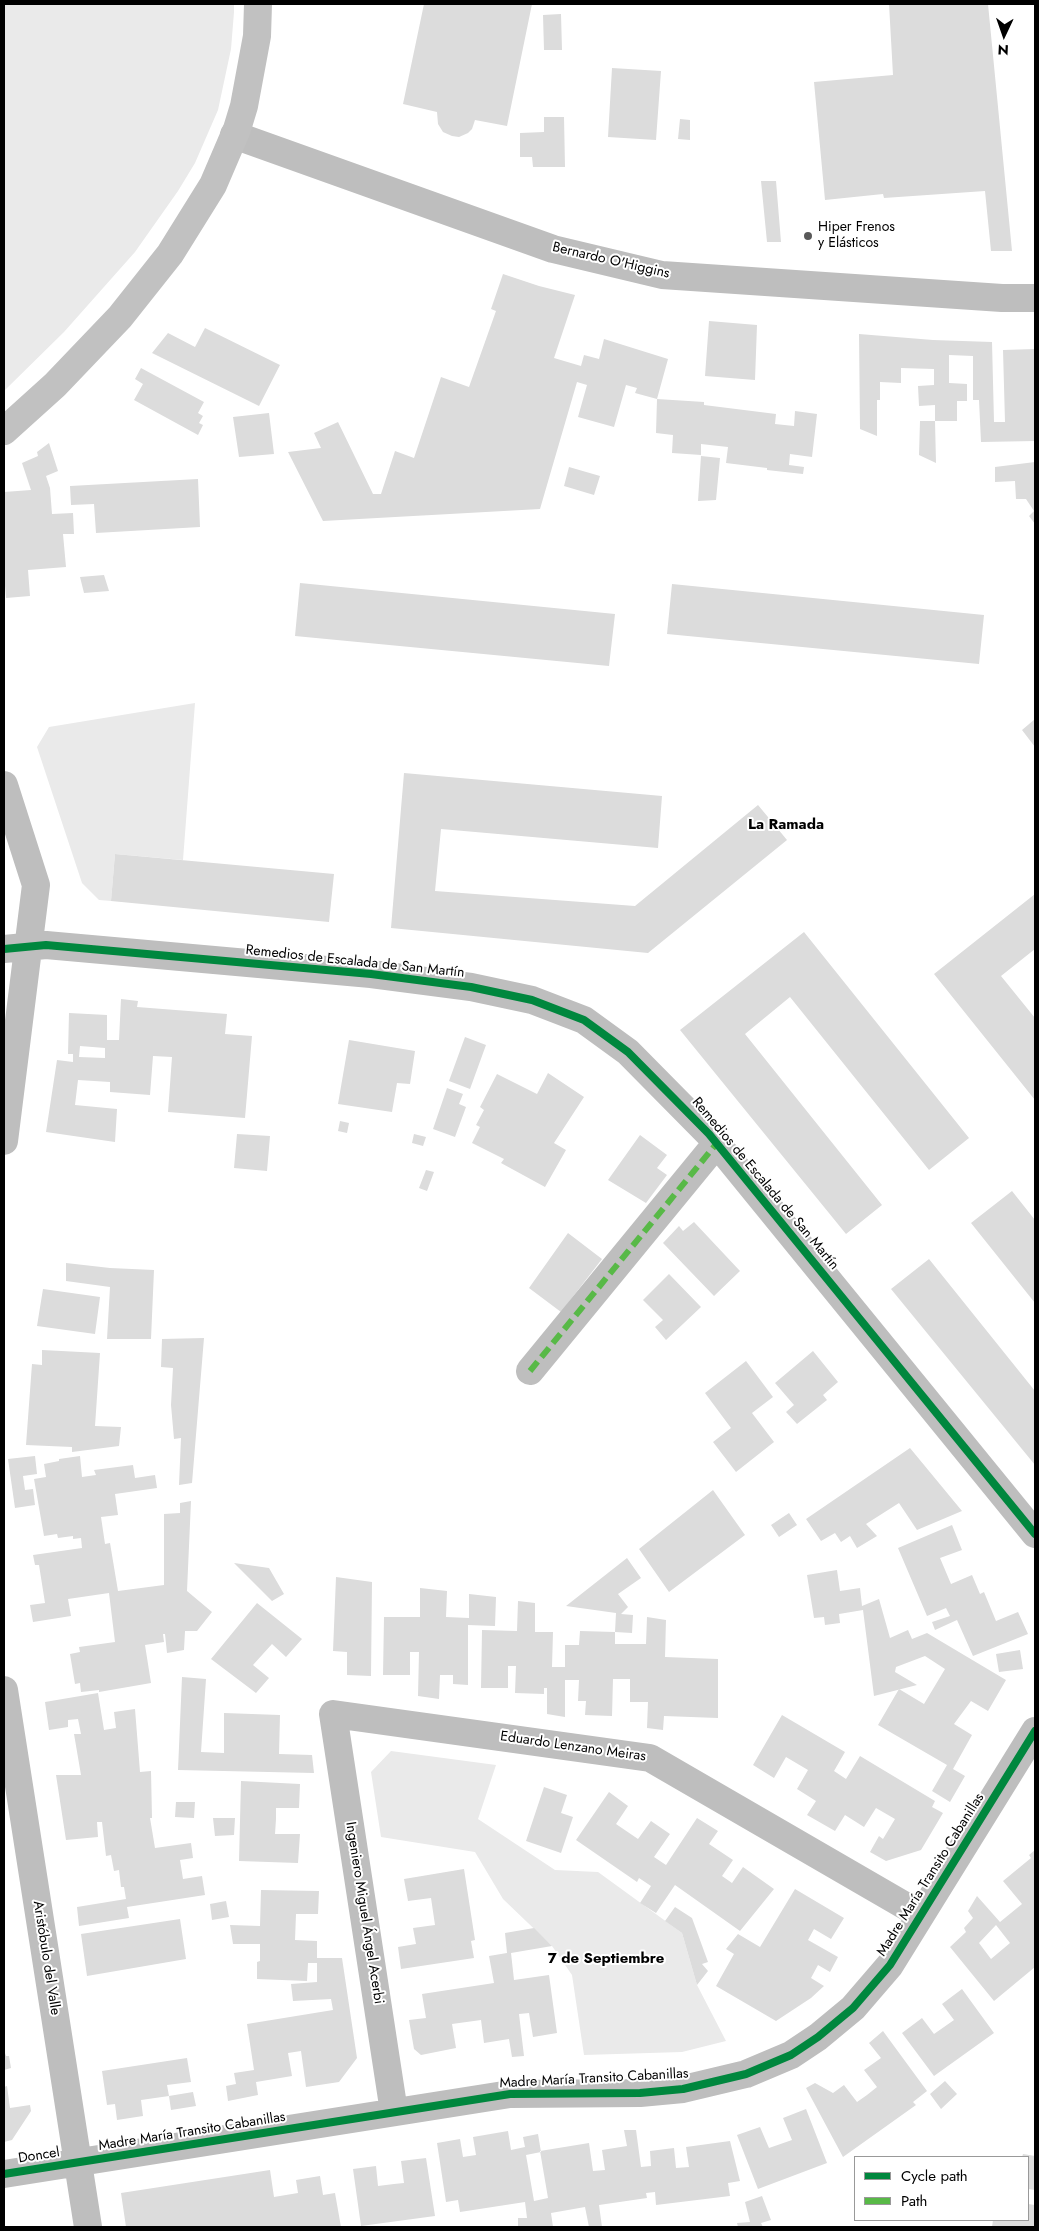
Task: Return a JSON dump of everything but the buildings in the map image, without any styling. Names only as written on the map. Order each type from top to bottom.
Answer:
[{"type":"street","points":[[4,431],[95,345],[170,254],[213,186],[244,106],[254,57],[258,4]]},
{"type":"street","name":"Bernardo O'Higgins","points":[[234,135],[553,248],[662,275],[1002,298],[1035,298]]},
{"type":"street","points":[[4,786],[36,885],[16,948],[4,1141]]},
{"type":"street","name":"Remedios de Escalada de San Martín","points":[[16,948],[46,945],[371,974],[472,987],[532,1000],[584,1020],[628,1052],[717,1143],[1035,1534]]},
{"type":"street","points":[[530,1371],[717,1143]]},
{"type":"street","name":"Aristóbulo del Valle","points":[[4,1690],[8,1749],[88,2227]]},
{"type":"street","name":"Eduardo Lenzano Meiras","points":[[333,1714],[650,1758],[921,1915]]},
{"type":"street","name":"Ingeniero Miguel Ángel Acerbi","points":[[333,1714],[394,2112]]},
{"type":"street","name":"Madre María Transito Cabanillas","points":[[78,2163],[510,2094],[640,2092],[683,2089],[746,2074],[791,2055],[818,2038],[853,2008],[890,1965],[1035,1731]]},
{"type":"street","name":"Doncel","points":[[4,2174],[78,2163]]},
{"type":"shaded area","points":[[4,4],[234,4],[234,12],[231,49],[218,110],[195,163],[178,191],[135,252],[64,332],[4,391]]},
{"type":"shaded area","points":[[195,703],[183,860],[115,854],[111,901],[99,900],[82,883],[37,747],[49,727]]},
{"type":"shaded area","points":[[391,1751],[496,1765],[478,1819],[555,1870],[598,1872],[682,1933],[697,1985],[726,2041],[682,2052],[584,2055],[572,1975],[552,1946],[503,1899],[475,1852],[381,1837],[371,1772]]},
{"type":"marked path","points":[[530,1371],[717,1143]]},
{"type":"cycle path","points":[[4,949],[46,945],[371,974],[471,987],[532,1000],[584,1020],[628,1052],[709,1134],[1035,1534]]},
{"type":"cycle path","points":[[4,2174],[510,2094],[640,2093],[683,2089],[746,2074],[791,2055],[818,2037],[853,2008],[890,1965],[1035,1731]]},
{"type":"place","name":"Hiper Frenos y Elásticos","points":[[808,236]]},
{"type":"district","name":"La Ramada","points":[[786,825]]},
{"type":"district","name":"7 de Septiembre","points":[[606,1959]]}]
